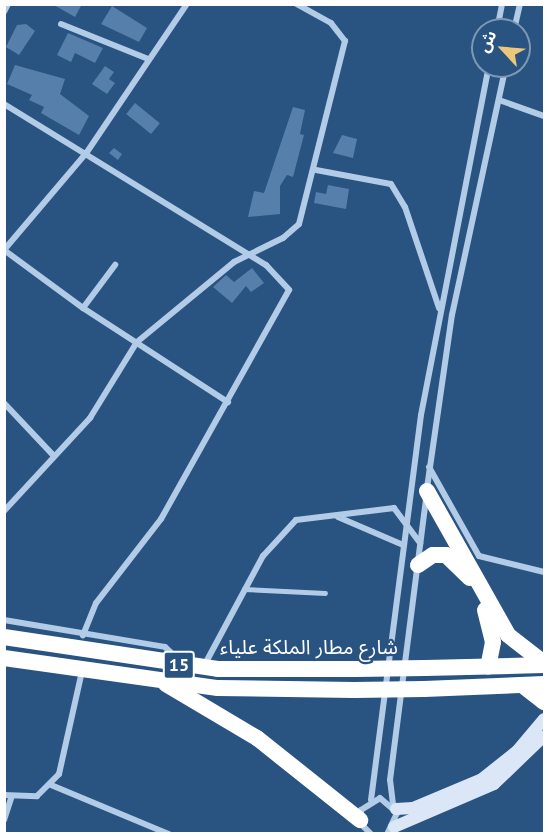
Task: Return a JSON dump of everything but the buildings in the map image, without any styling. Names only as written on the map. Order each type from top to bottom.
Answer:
[{"type":"highway","points":[[426,491],[508,635],[544,664]]},
{"type":"highway","points":[[418,565],[434,555],[446,555],[466,573],[492,629],[488,667]]},
{"type":"highway","name":"شارع مطار الملكة علياء","points":[[4,637],[203,667],[355,669],[544,664]]},
{"type":"highway","name":"15","points":[[4,658],[218,688],[354,690],[544,684]]},
{"type":"highway","points":[[163,681],[257,738],[363,830]]},
{"type":"highway","points":[[522,685],[544,702]]},
{"type":"street","points":[[4,12],[8,4]]},
{"type":"street","points":[[187,4],[87,152],[4,250],[83,308],[228,402]]},
{"type":"street","points":[[4,512],[99,406],[137,342],[246,255],[293,231],[316,170],[345,41],[331,23],[297,4]]},
{"type":"street","points":[[61,24],[148,59]]},
{"type":"street","points":[[363,830],[371,800],[405,518],[440,309],[487,78]]},
{"type":"street","points":[[391,830],[394,807],[390,780],[429,467],[452,315],[504,78]]},
{"type":"street","points":[[499,100],[544,116]]},
{"type":"street","points":[[4,104],[87,152],[280,276],[289,290],[157,526],[96,603],[83,635]]},
{"type":"street","points":[[316,170],[391,184],[405,207],[440,309]]},
{"type":"street","points":[[83,308],[115,265]]},
{"type":"street","points":[[4,403],[54,456]]},
{"type":"street","points":[[429,467],[478,556],[544,572]]},
{"type":"street","points":[[203,667],[244,590],[285,526],[305,518],[338,517],[389,508],[405,518],[420,543]]},
{"type":"street","points":[[338,517],[403,545]]},
{"type":"street","points":[[4,620],[165,647],[183,665]]},
{"type":"street","points":[[4,820],[8,795],[37,796],[51,785],[69,745],[82,670]]},
{"type":"street","points":[[371,800],[394,807],[413,808],[482,779],[517,752],[544,718]]},
{"type":"street","points":[[391,830],[494,784],[544,736]]},
{"type":"street","points":[[51,785],[170,834]]},
{"type":"lane","points":[[244,590],[325,593]]}]
